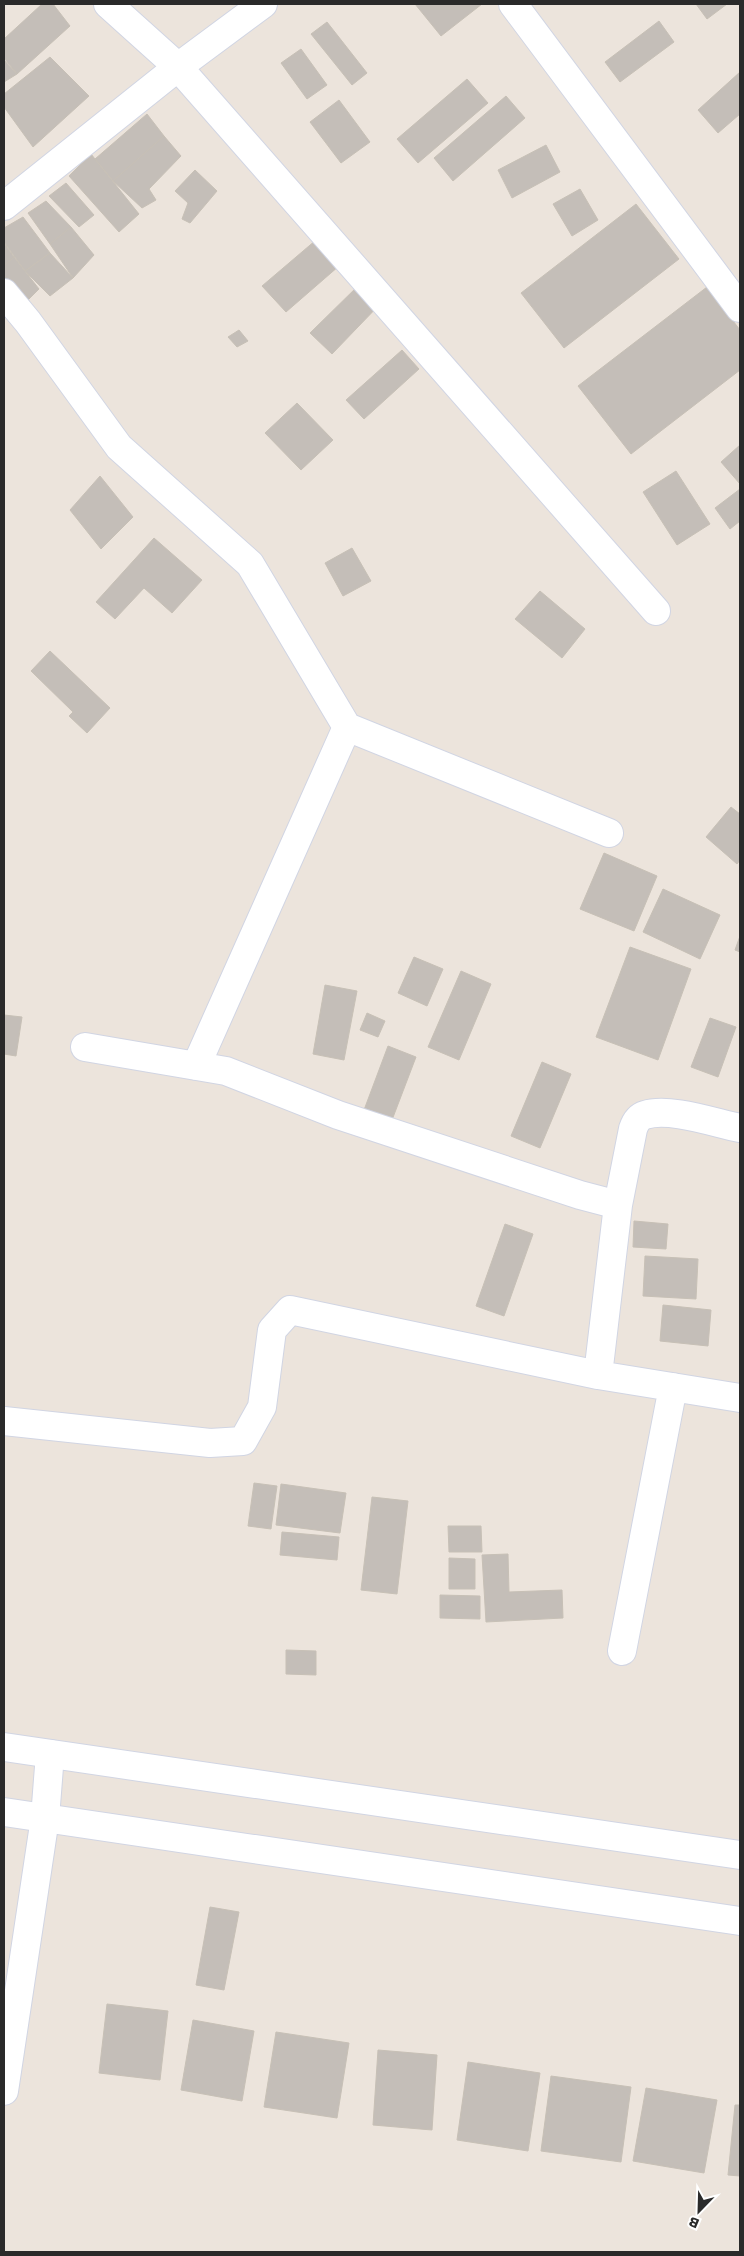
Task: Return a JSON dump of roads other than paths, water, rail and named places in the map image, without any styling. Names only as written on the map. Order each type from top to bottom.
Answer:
[{"type":"street","points":[[108,4],[178,67],[656,611]]},
{"type":"street","points":[[4,206],[178,67],[263,4]]},
{"type":"street","points":[[512,4],[740,308]]},
{"type":"street","points":[[4,293],[28,322],[118,447],[250,564],[347,727],[609,833]]},
{"type":"street","points":[[196,1066],[347,727]]},
{"type":"street","points":[[85,1047],[226,1071],[338,1115],[580,1195],[618,1204]]},
{"type":"street","points":[[598,1375],[618,1204],[636,1121],[643,1115],[664,1113],[740,1128]]},
{"type":"street","points":[[4,1421],[210,1443],[244,1440],[262,1407],[272,1330],[290,1310],[598,1375],[740,1398]]},
{"type":"street","points":[[622,1651],[673,1388]]},
{"type":"street","points":[[4,1747],[740,1855]]},
{"type":"street","points":[[4,2092],[45,1818],[50,1754]]},
{"type":"street","points":[[4,1812],[740,1921]]}]
